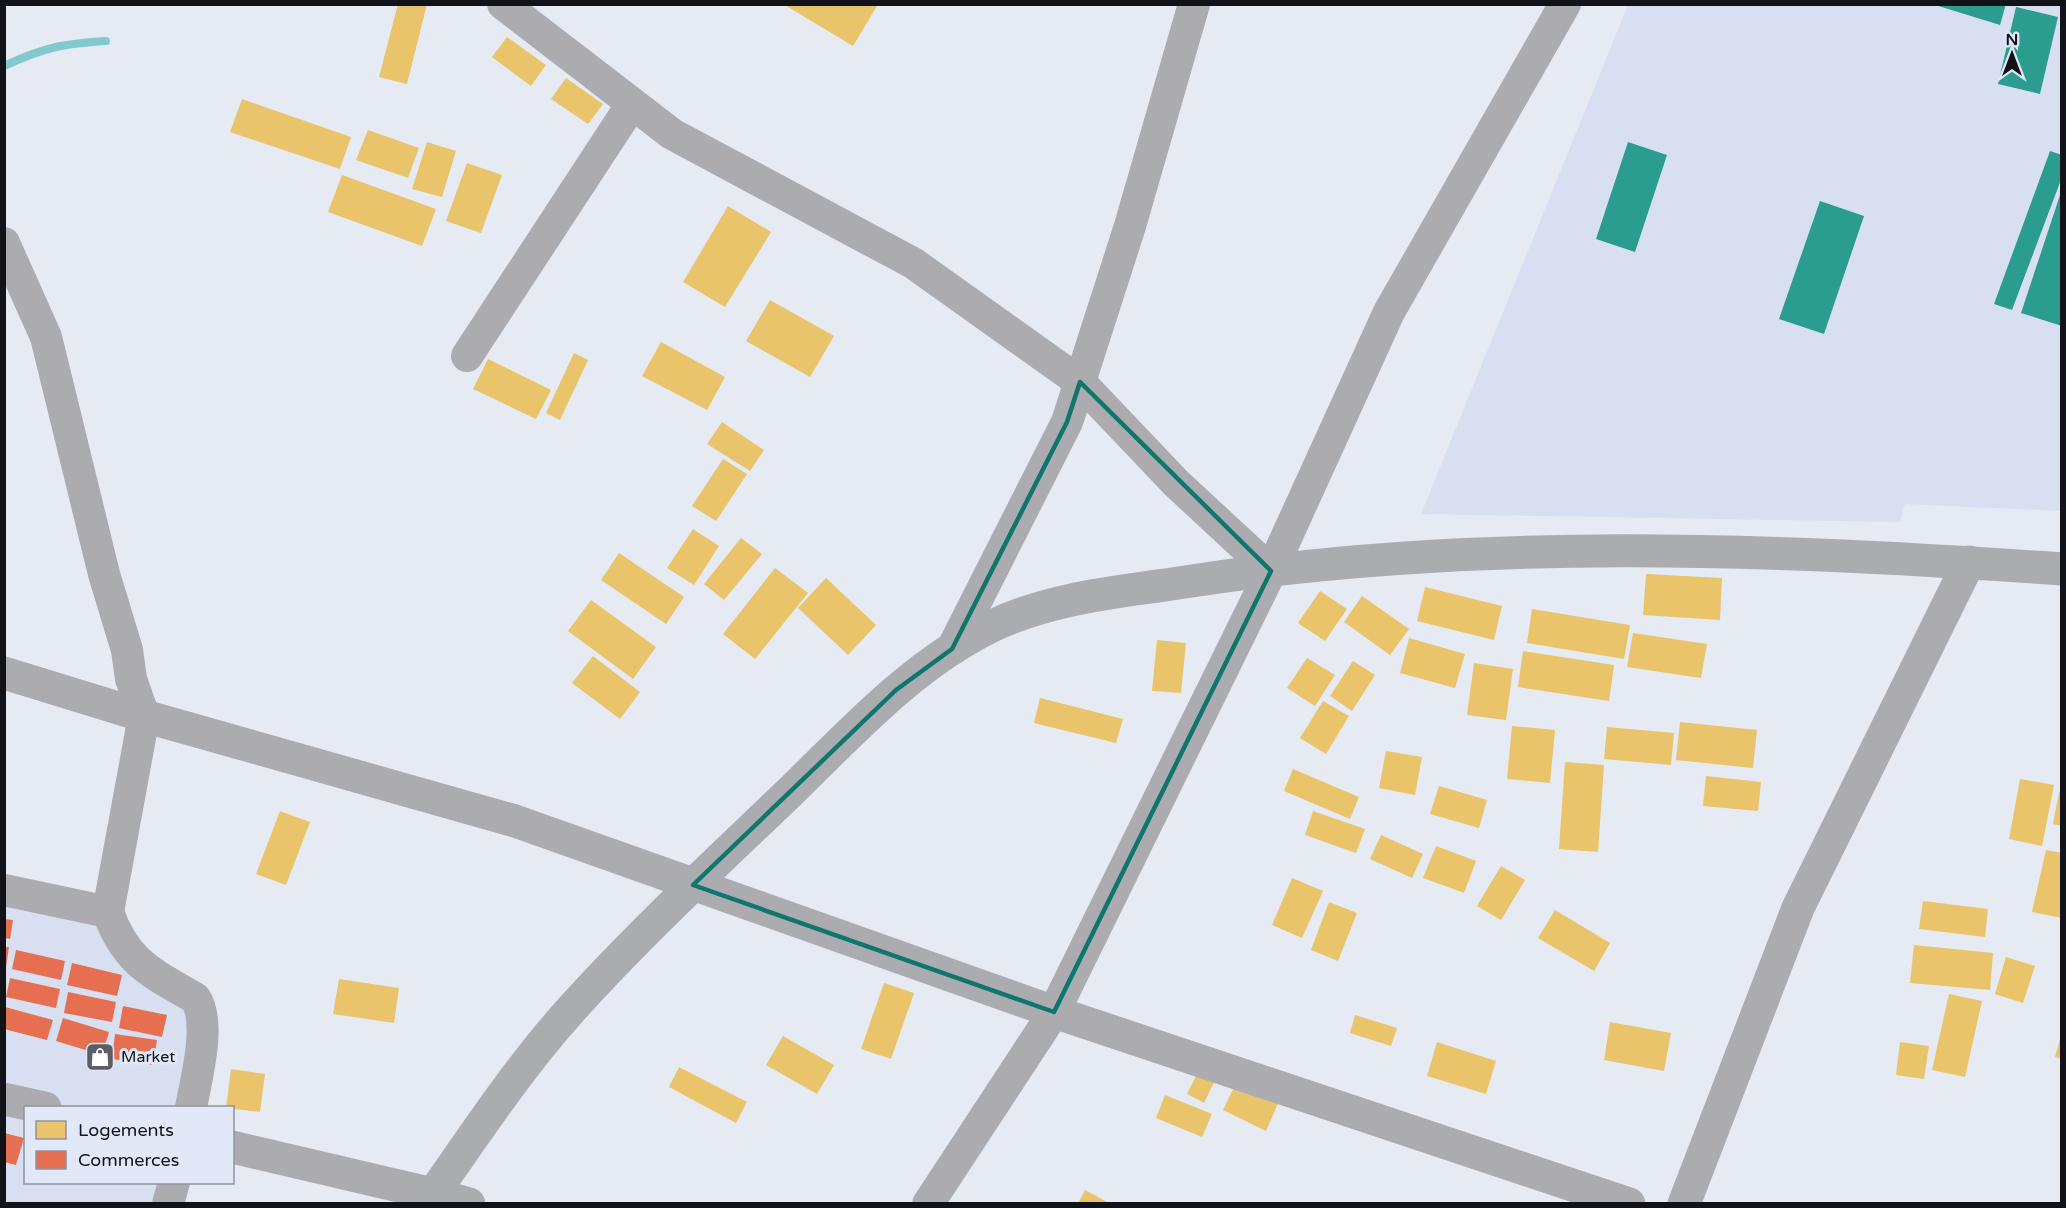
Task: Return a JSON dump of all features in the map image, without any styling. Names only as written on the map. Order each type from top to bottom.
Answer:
[{"type":"main road","points":[[469,1203],[433,1194],[520,1072],[567,1014],[693,885],[896,690],[951,649],[992,626],[1034,608],[1186,582],[1271,571],[1428,557],[1614,548],[1969,562],[2061,569]]},
{"type":"street","points":[[503,4],[672,134],[913,263],[1080,382],[1176,483],[1271,571]]},
{"type":"street","points":[[951,649],[1067,422],[1130,226],[1194,4]]},
{"type":"street","points":[[928,1203],[1054,1012],[1271,571],[1389,312],[1564,4]]},
{"type":"street","points":[[467,356],[632,104]]},
{"type":"street","points":[[4,243],[46,337],[104,574],[127,650],[130,679],[144,716],[108,912],[115,932],[143,968],[195,998],[201,1006],[201,1046],[191,1106]]},
{"type":"street","points":[[1684,1203],[1798,908],[1969,562]]},
{"type":"street","points":[[4,673],[144,716],[515,821],[1054,1012],[1629,1203]]},
{"type":"street","points":[[4,890],[108,912]]},
{"type":"street","points":[[4,1100],[39,1106]]},
{"type":"street","points":[[234,1147],[433,1194]]},
{"type":"street","points":[[168,1203],[173,1184]]},
{"type":"highlighted area","points":[[1080,382],[1271,571],[1054,1012],[693,885],[896,690],[952,649],[1067,422]]},
{"type":"shaded area","points":[[1628,5],[2061,5],[2061,511],[1905,504],[1900,522],[1421,514]]},
{"type":"shaded area","name":"Market","points":[[5,898],[108,912],[201,1006],[190,1106],[24,1106],[24,1184],[174,1184],[168,1203],[5,1204]]},
{"type":"building: Logements","points":[[398,4],[427,4],[407,84],[379,77]]},
{"type":"building: Logements","points":[[783,4],[873,4],[877,6],[853,46]]},
{"type":"building: Logements","points":[[507,37],[546,65],[531,86],[492,57]]},
{"type":"building: Logements","points":[[566,78],[603,104],[588,124],[551,99]]},
{"type":"building: Logements","points":[[242,99],[351,137],[340,169],[230,132]]},
{"type":"building: Logements","points":[[368,130],[419,148],[408,178],[356,160]]},
{"type":"building: Logements","points":[[427,142],[456,151],[442,197],[412,189]]},
{"type":"building: Logements","points":[[467,163],[502,175],[481,233],[446,221]]},
{"type":"building: Logements","points":[[342,175],[436,209],[422,246],[328,212]]},
{"type":"building: Logements","points":[[728,206],[771,232],[725,307],[683,282]]},
{"type":"building: Logements","points":[[770,300],[834,336],[810,377],[746,341]]},
{"type":"building: Logements","points":[[661,342],[725,377],[707,410],[642,376]]},
{"type":"building: Logements","points":[[574,353],[588,360],[560,420],[546,413]]},
{"type":"building: Logements","points":[[488,359],[551,390],[536,419],[473,389]]},
{"type":"building: Logements","points":[[722,422],[764,450],[750,471],[707,444]]},
{"type":"building: Logements","points":[[723,459],[747,474],[716,521],[692,506]]},
{"type":"building: Logements","points":[[693,529],[719,546],[694,585],[667,568]]},
{"type":"building: Logements","points":[[741,538],[762,554],[724,600],[704,584]]},
{"type":"building: Logements","points":[[619,553],[684,597],[666,624],[601,580]]},
{"type":"building: Logements","points":[[775,568],[808,593],[755,659],[723,634]]},
{"type":"building: Logements","points":[[1646,574],[1722,578],[1720,620],[1643,615]]},
{"type":"building: Logements","points":[[826,578],[876,625],[848,655],[798,608]]},
{"type":"building: Logements","points":[[1425,587],[1502,606],[1494,640],[1417,621]]},
{"type":"building: Logements","points":[[1320,591],[1347,609],[1325,641],[1298,623]]},
{"type":"building: Logements","points":[[1362,596],[1409,629],[1390,655],[1344,622]]},
{"type":"building: Logements","points":[[591,600],[656,647],[633,679],[568,631]]},
{"type":"building: Logements","points":[[1532,609],[1630,625],[1624,659],[1527,643]]},
{"type":"building: Logements","points":[[1633,633],[1707,644],[1701,678],[1627,667]]},
{"type":"building: Logements","points":[[1409,638],[1465,654],[1455,688],[1400,673]]},
{"type":"building: Logements","points":[[1157,640],[1186,643],[1181,693],[1152,691]]},
{"type":"building: Logements","points":[[1523,651],[1614,665],[1609,701],[1518,687]]},
{"type":"building: Logements","points":[[593,656],[640,692],[620,719],[572,683]]},
{"type":"building: Logements","points":[[1307,658],[1335,675],[1315,706],[1287,688]]},
{"type":"building: Logements","points":[[1353,661],[1375,675],[1352,711],[1330,696]]},
{"type":"building: Logements","points":[[1474,663],[1513,669],[1506,720],[1467,715]]},
{"type":"building: Logements","points":[[1040,698],[1123,719],[1116,743],[1034,723]]},
{"type":"building: Logements","points":[[1323,701],[1349,716],[1326,754],[1300,738]]},
{"type":"building: Logements","points":[[1680,722],[1757,730],[1753,768],[1676,760]]},
{"type":"building: Logements","points":[[1512,726],[1555,730],[1550,783],[1507,779]]},
{"type":"building: Logements","points":[[1607,727],[1674,733],[1671,765],[1604,759]]},
{"type":"building: Logements","points":[[1386,751],[1422,757],[1415,795],[1379,788]]},
{"type":"building: Logements","points":[[1565,762],[1604,765],[1598,852],[1559,849]]},
{"type":"building: Logements","points":[[1293,769],[1359,797],[1350,819],[1284,791]]},
{"type":"building: Logements","points":[[1706,776],[1761,782],[1758,811],[1703,806]]},
{"type":"building: Logements","points":[[2020,779],[2054,785],[2042,846],[2009,839]]},
{"type":"building: Logements","points":[[1439,786],[1487,800],[1479,828],[1430,814]]},
{"type":"building: Logements","points":[[2059,792],[2062,792],[2062,826],[2053,824]]},
{"type":"building: Logements","points":[[280,811],[310,822],[286,885],[256,874]]},
{"type":"building: Logements","points":[[1313,811],[1365,829],[1356,853],[1305,835]]},
{"type":"building: Logements","points":[[1381,835],[1423,854],[1412,878],[1370,859]]},
{"type":"building: Logements","points":[[1436,846],[1476,861],[1464,893],[1423,878]]},
{"type":"building: Logements","points":[[2046,850],[2062,853],[2062,918],[2032,912]]},
{"type":"building: Logements","points":[[1501,866],[1525,880],[1501,920],[1477,906]]},
{"type":"building: Logements","points":[[1292,878],[1323,891],[1302,938],[1272,925]]},
{"type":"building: Logements","points":[[1923,901],[1988,909],[1985,937],[1919,929]]},
{"type":"building: Logements","points":[[1329,902],[1357,913],[1338,961],[1311,950]]},
{"type":"building: Logements","points":[[1555,910],[1610,943],[1594,971],[1538,938]]},
{"type":"building: Logements","points":[[1914,945],[1993,953],[1990,990],[1910,983]]},
{"type":"building: Logements","points":[[2006,957],[2035,966],[2023,1003],[1995,994]]},
{"type":"building: Logements","points":[[339,979],[399,988],[394,1023],[333,1014]]},
{"type":"building: Logements","points":[[884,983],[914,993],[891,1059],[861,1049]]},
{"type":"building: Logements","points":[[1949,994],[1982,1001],[1965,1077],[1932,1070]]},
{"type":"building: Logements","points":[[1355,1015],[1397,1028],[1391,1046],[1350,1033]]},
{"type":"building: Logements","points":[[1610,1022],[1671,1033],[1664,1071],[1604,1060]]},
{"type":"building: Logements","points":[[783,1036],[834,1065],[817,1094],[766,1065]]},
{"type":"building: Logements","points":[[2062,1036],[2062,1059],[2055,1057]]},
{"type":"building: Logements","points":[[1437,1042],[1496,1061],[1486,1094],[1427,1076]]},
{"type":"building: Logements","points":[[1900,1042],[1929,1046],[1924,1079],[1896,1075]]},
{"type":"building: Logements","points":[[1202,1064],[1219,1072],[1204,1103],[1187,1094]]},
{"type":"building: Logements","points":[[679,1067],[747,1102],[736,1123],[669,1087]]},
{"type":"building: Logements","points":[[231,1069],[265,1074],[260,1112],[226,1106]]},
{"type":"building: Logements","points":[[1238,1079],[1280,1099],[1266,1131],[1223,1110]]},
{"type":"building: Logements","points":[[1165,1095],[1212,1114],[1202,1137],[1156,1118]]},
{"type":"building: Logements","points":[[1085,1190],[1111,1204],[1078,1204]]},
{"type":"building: Commerces","points":[[4,919],[13,920],[10,939],[4,938]]},
{"type":"building: Commerces","points":[[4,947],[9,947],[6,967],[4,967]]},
{"type":"building: Commerces","points":[[16,950],[65,961],[61,980],[12,969]]},
{"type":"building: Commerces","points":[[72,963],[122,975],[117,996],[67,985]]},
{"type":"building: Commerces","points":[[10,978],[60,989],[56,1008],[6,997]]},
{"type":"building: Commerces","points":[[68,992],[116,1002],[112,1022],[64,1013]]},
{"type":"building: Commerces","points":[[123,1006],[167,1015],[162,1037],[119,1028]]},
{"type":"building: Commerces","points":[[5,1007],[53,1020],[47,1040],[4,1029]]},
{"type":"building: Commerces","points":[[63,1018],[109,1032],[102,1055],[56,1041]]},
{"type":"building: Commerces","points":[[115,1034],[157,1040],[153,1065],[112,1059]]},
{"type":"building: Commerces","points":[[4,1133],[24,1138],[16,1165],[4,1162]]},
{"type":"building: Écoles","points":[[1932,4],[2006,4],[2000,25]]},
{"type":"building: Écoles","points":[[2016,7],[2058,17],[2040,94],[1998,84]]},
{"type":"building: Écoles","points":[[1628,142],[1667,155],[1635,252],[1596,239]]},
{"type":"building: Écoles","points":[[2050,151],[2062,155],[2062,177],[2012,310],[1994,304]]},
{"type":"building: Écoles","points":[[2062,189],[2062,326],[2021,313]]},
{"type":"building: Écoles","points":[[1820,201],[1864,216],[1824,334],[1779,319]]},
{"type":"waterway","points":[[4,66],[31,54],[54,48],[106,41]]},
{"type":"place","name":"Market","points":[[100,1057]]}]
